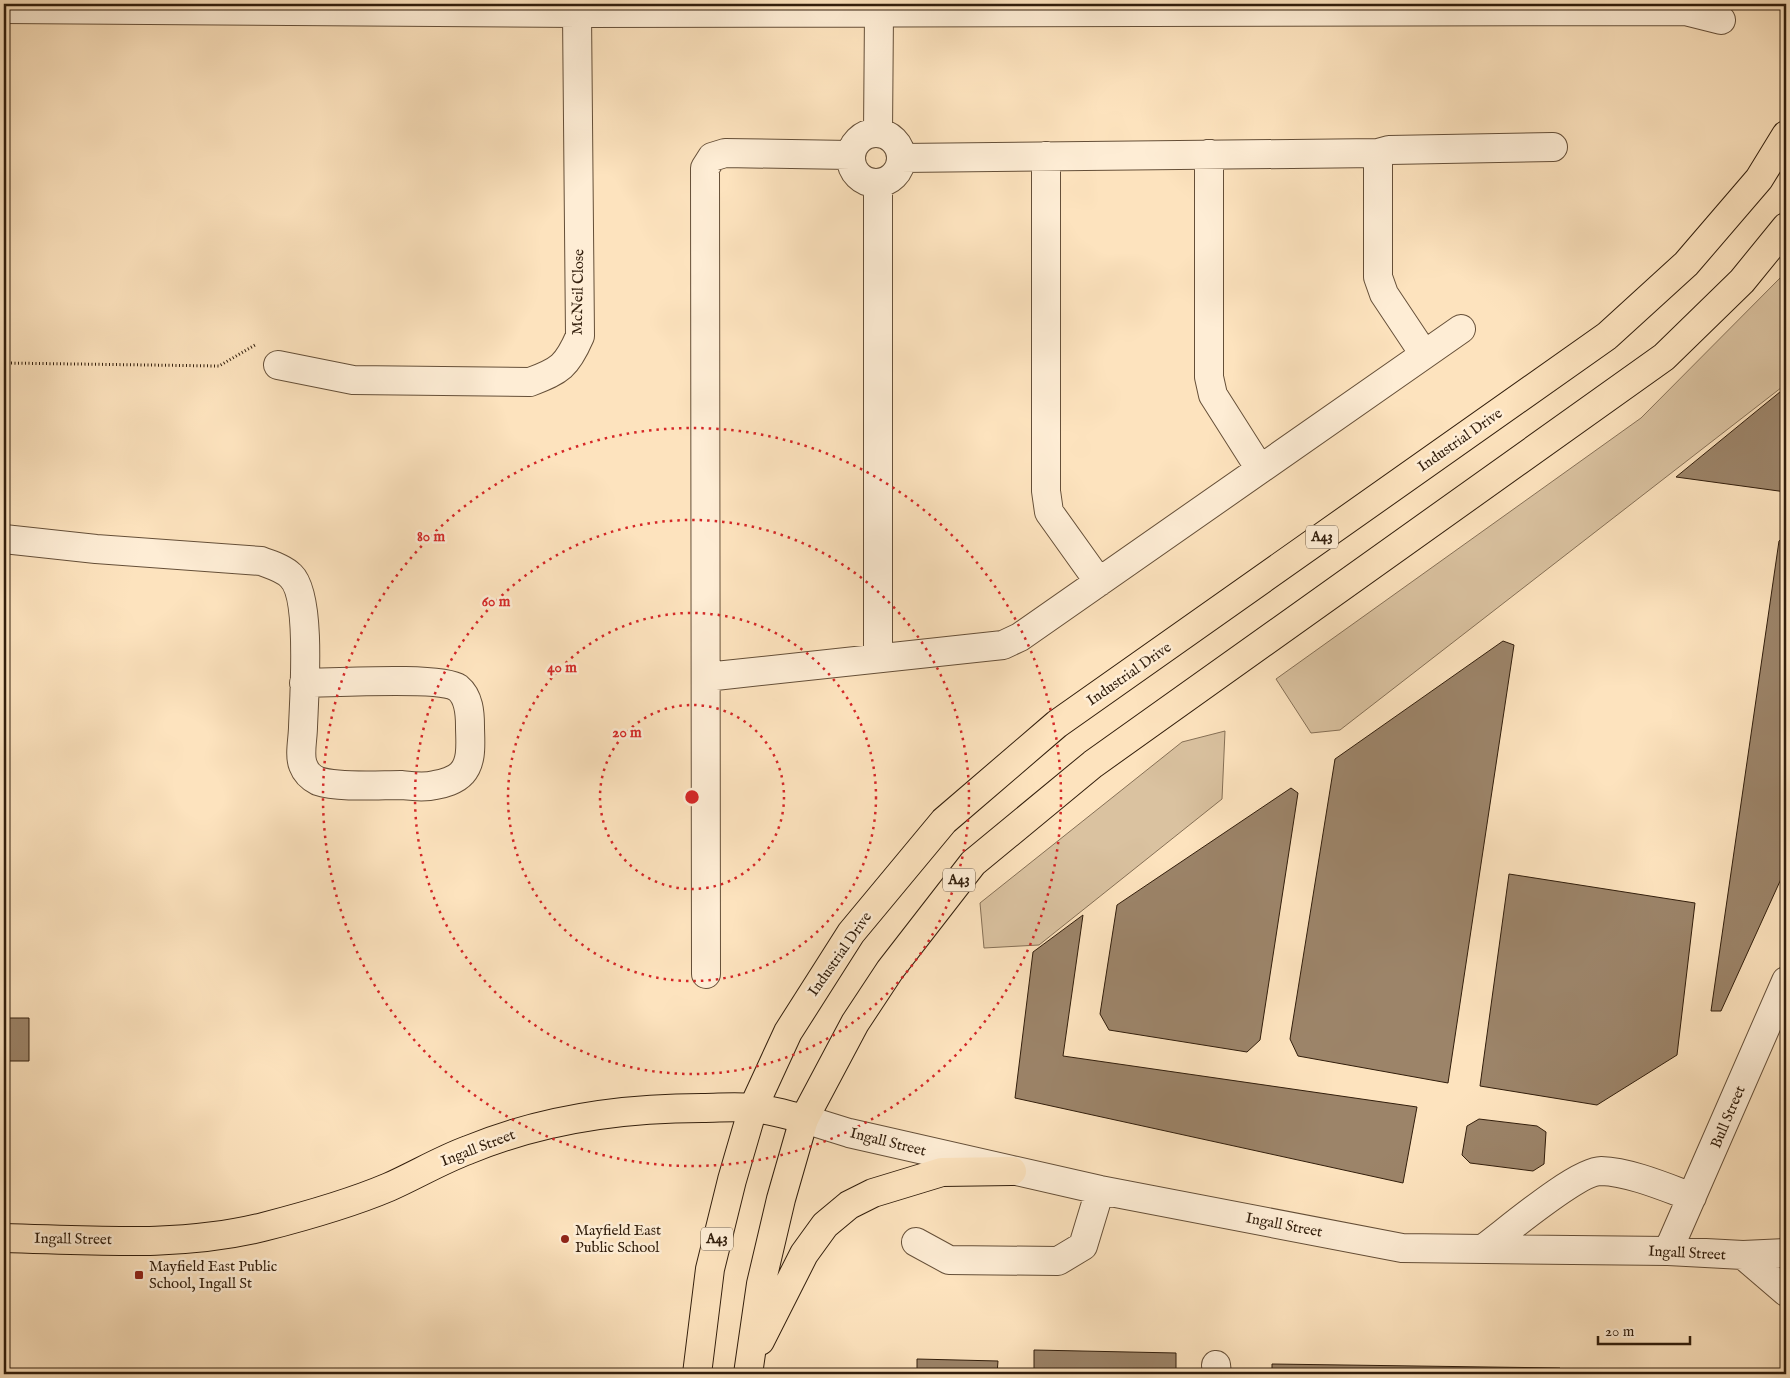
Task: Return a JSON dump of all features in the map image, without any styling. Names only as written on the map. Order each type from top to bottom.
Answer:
[{"type":"main road","name":"Industrial Drive","points":[[698,1374],[710,1269],[732,1180],[753,1108],[788,1032],[851,933],[944,821],[1057,724],[1607,336],[1686,264],[1759,180],[1786,135]]},
{"type":"main road","name":"A43","points":[[748,1371],[763,1274],[780,1199],[804,1119],[855,1022],[890,970],[973,863],[1093,764],[1664,357],[1742,281],[1786,227]]},
{"type":"main road","name":"Ingall Street","points":[[4,1238],[146,1240],[208,1236],[262,1227],[349,1202],[389,1187],[468,1150],[516,1133],[569,1118],[662,1109],[753,1108],[804,1119]]},
{"type":"main road","points":[[748,1371],[804,1254],[825,1225],[849,1205],[872,1193],[942,1172],[1012,1171]]},
{"type":"street","points":[[4,9],[323,8],[577,13],[1685,11],[1721,20]]},
{"type":"street","name":"McNeil Close","points":[[278,365],[353,380],[530,382],[561,368],[572,354],[580,336],[577,13]]},
{"type":"street","points":[[878,132],[879,13]]},
{"type":"street","points":[[878,132],[892,138],[900,150],[901,158],[900,165],[892,177],[878,183],[870,182],[857,175],[850,155],[858,140],[864,135],[878,132]]},
{"type":"street","points":[[901,158],[1378,153],[1389,150],[1553,147]]},
{"type":"street","points":[[706,974],[705,168],[712,157],[725,153],[850,155]]},
{"type":"street","points":[[1378,153],[1378,277],[1384,294],[1424,354]]},
{"type":"street","points":[[1210,154],[1209,377],[1213,395],[1260,469]]},
{"type":"street","points":[[1046,156],[1046,491],[1049,512],[1099,582]]},
{"type":"street","points":[[878,183],[878,658]]},
{"type":"street","points":[[706,677],[1003,645],[1020,637],[1460,329]]},
{"type":"street","points":[[4,539],[96,549],[261,561],[279,568],[292,576],[299,590],[305,656],[304,683],[302,763],[309,776],[320,781],[340,784],[433,786],[462,774],[467,765],[470,754],[469,708],[465,697],[459,689],[450,684],[425,681],[304,683]]},
{"type":"street","name":"Bull Street","points":[[1668,1251],[1786,981]]},
{"type":"street","name":"Ingall Street","points":[[804,1119],[849,1133],[1100,1190],[1402,1248],[1668,1251],[1743,1255],[1786,1253]]},
{"type":"street","points":[[1484,1248],[1569,1184],[1599,1171],[1642,1178],[1692,1197]]},
{"type":"street","points":[[916,1242],[949,1260],[1058,1261],[1083,1246],[1100,1190]]},
{"type":"street","points":[[1743,1255],[1786,1292]]},
{"type":"path","points":[[4,363],[220,366],[255,345],[278,365]]},
{"type":"shaded area","points":[[1786,272],[1786,384],[1340,730],[1311,733],[1276,679],[1641,418]]},
{"type":"shaded area","points":[[1225,731],[1222,799],[1039,945],[984,948],[980,903],[1182,742]]},
{"type":"building","points":[[1786,387],[1786,492],[1676,477]]},
{"type":"building","points":[[1786,534],[1786,868],[1721,1011],[1711,1011],[1779,541]]},
{"type":"building","points":[[1503,641],[1514,645],[1448,1083],[1298,1056],[1290,1039],[1335,759]]},
{"type":"building","points":[[1291,788],[1298,793],[1260,1040],[1247,1052],[1109,1030],[1100,1014],[1117,905]]},
{"type":"building","points":[[1509,874],[1695,903],[1677,1055],[1597,1105],[1480,1086]]},
{"type":"building","points":[[1083,915],[1063,1056],[1417,1107],[1403,1183],[1015,1098],[1033,952]]},
{"type":"building","points":[[4,1018],[29,1018],[29,1061],[4,1061]]},
{"type":"building","points":[[1479,1119],[1537,1126],[1546,1132],[1544,1164],[1533,1171],[1470,1163],[1462,1155],[1467,1126]]},
{"type":"building","points":[[1034,1350],[1176,1353],[1176,1374],[1034,1374]]},
{"type":"building","points":[[917,1359],[998,1361],[997,1374],[917,1374]]},
{"type":"building","points":[[1272,1364],[1560,1368],[1560,1374],[1272,1374]]},
{"type":"place","name":"Mayfield East Public School","points":[[565,1239]]},
{"type":"place","name":"Mayfield East Public School, Ingall St","points":[[139,1275]]}]
